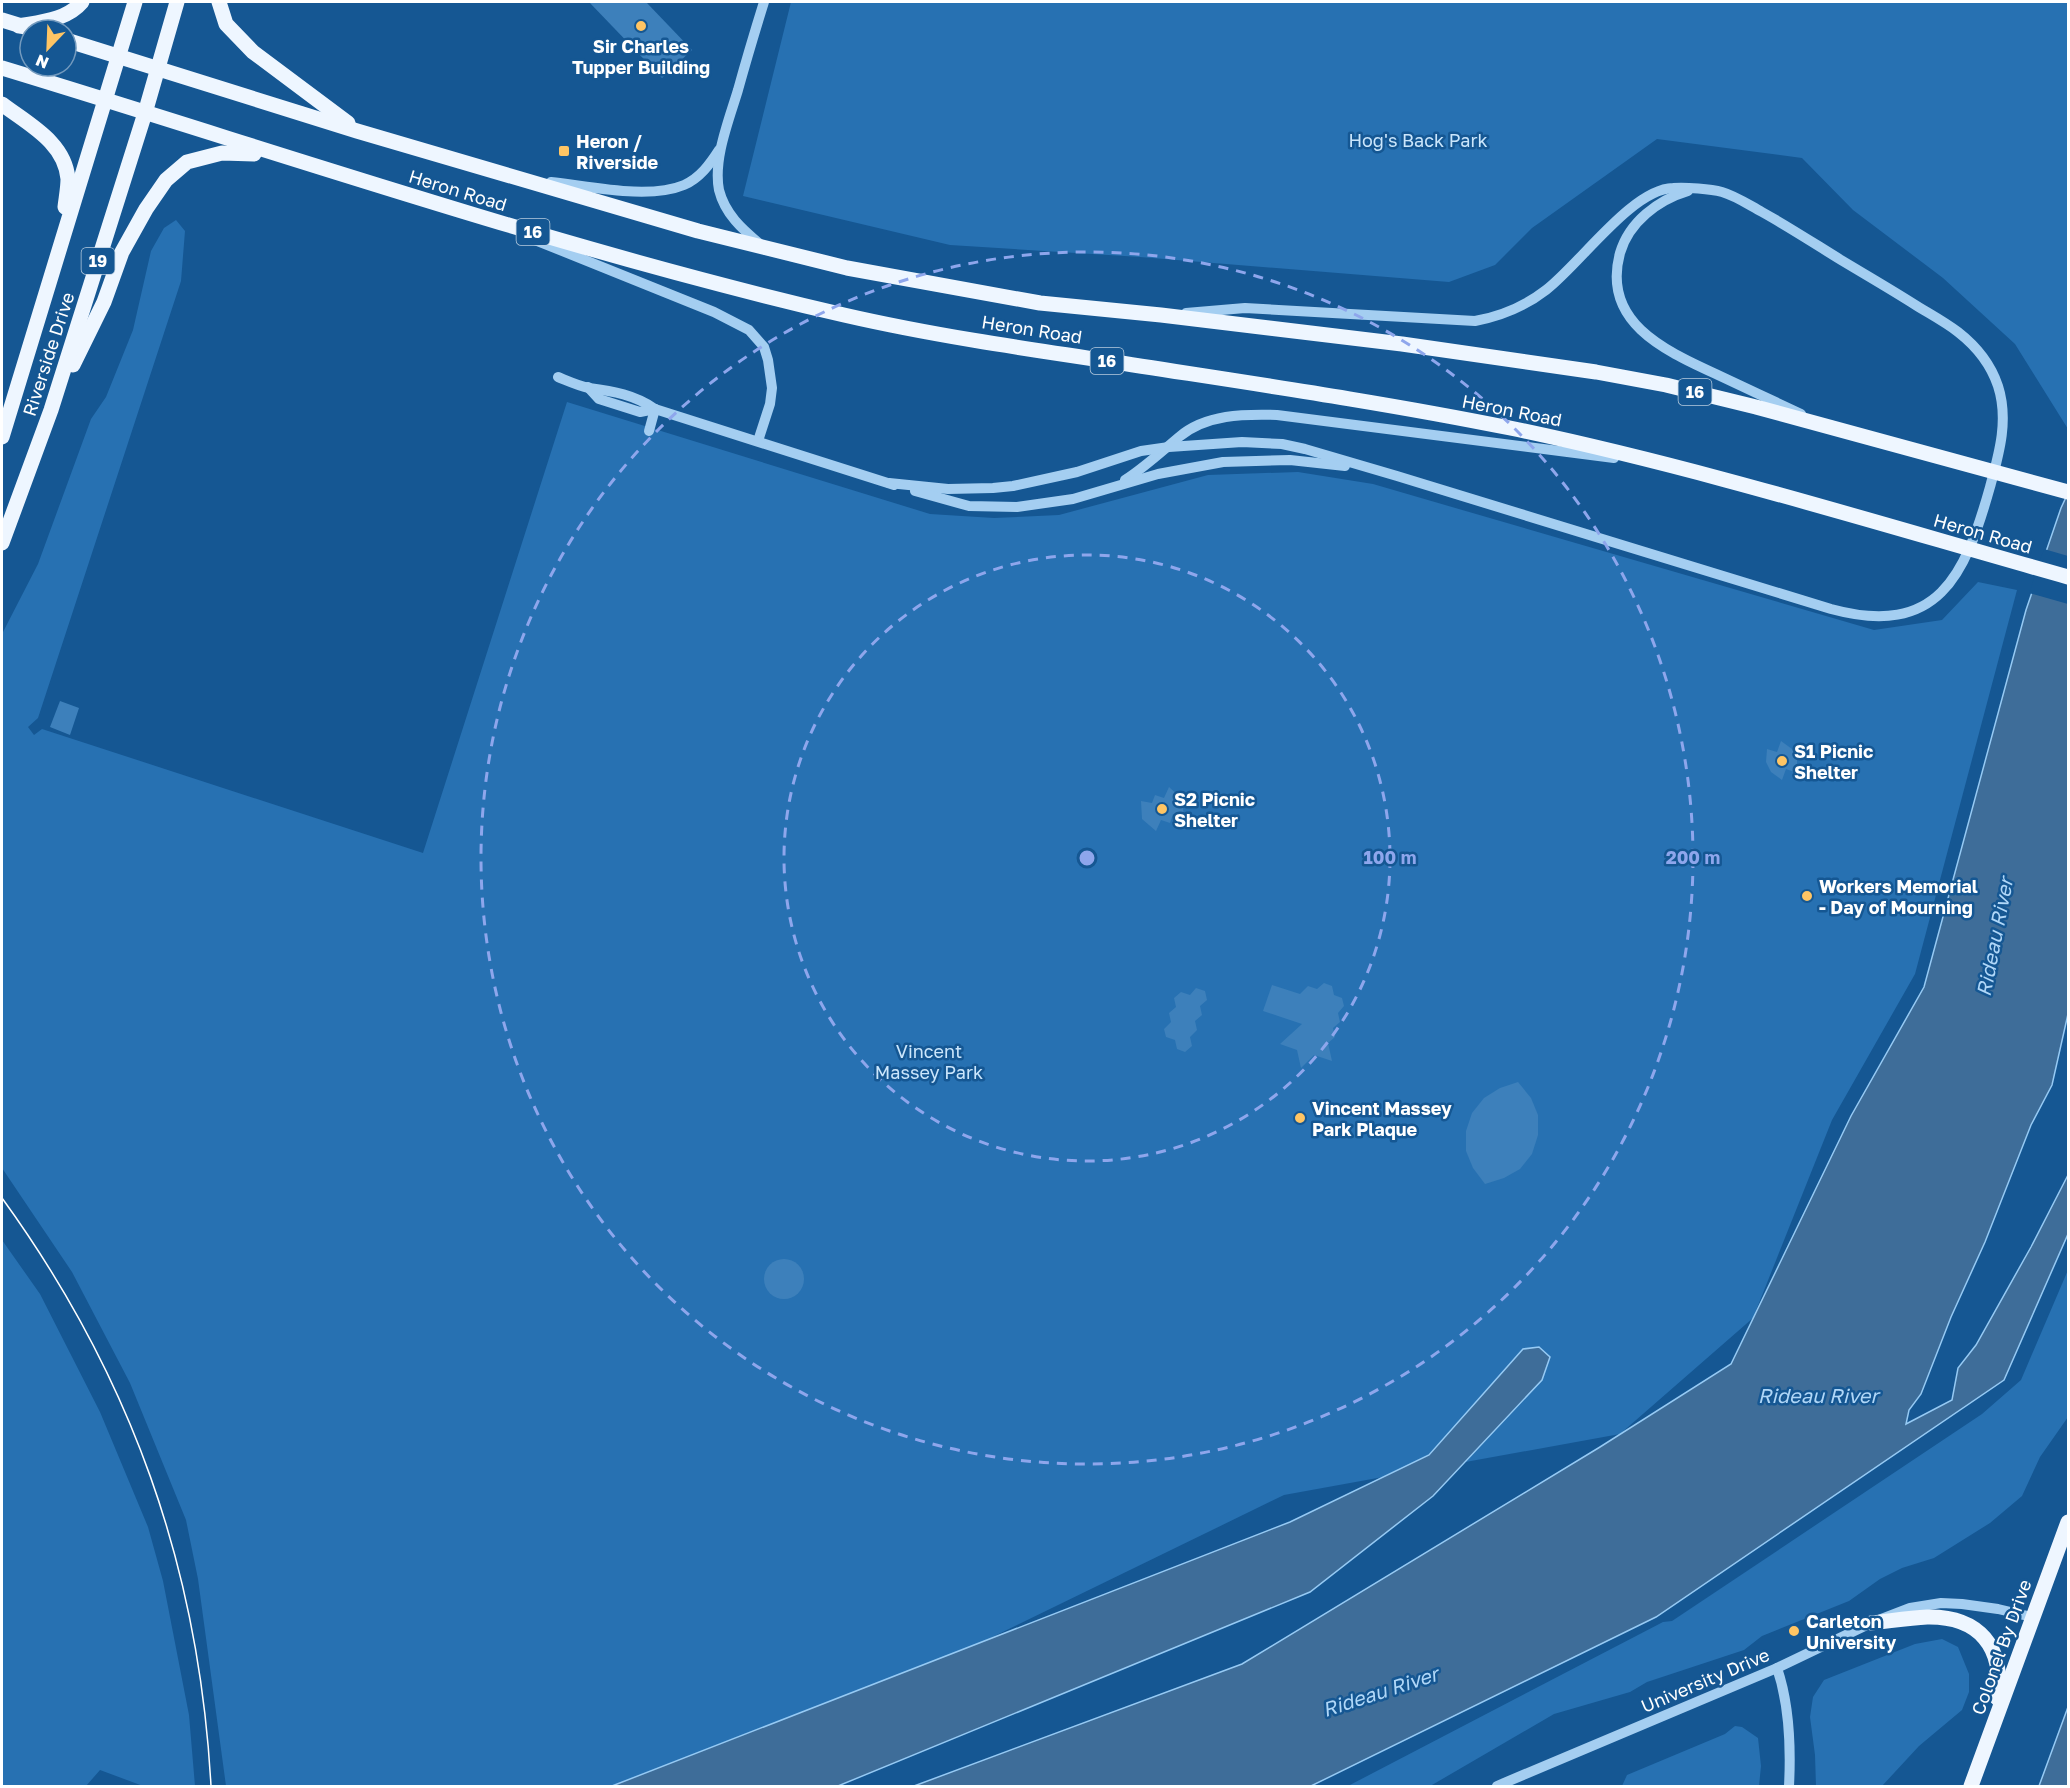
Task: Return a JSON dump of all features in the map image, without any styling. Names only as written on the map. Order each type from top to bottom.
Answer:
[{"type":"main road","points":[[59,18],[78,7],[82,2]]},
{"type":"main road","name":"Riverside Drive","points":[[2,437],[135,2]]},
{"type":"main road","name":"Riverside Drive","points":[[2,543],[51,410],[145,112],[177,2]]},
{"type":"main road","points":[[219,2],[226,24],[253,52],[357,131]]},
{"type":"main road","points":[[2,20],[18,25]]},
{"type":"main road","name":"Heron Road","points":[[78,44],[357,131],[698,231],[848,268],[1040,303],[1413,345],[1566,366],[1692,391],[2068,492]]},
{"type":"main road","name":"Heron Road","points":[[2,68],[271,154],[709,284],[871,321],[989,343],[1356,399],[1510,428],[1667,464],[2068,577]]},
{"type":"main road","points":[[2,104],[48,138],[62,154],[68,178],[62,237]]},
{"type":"main road","points":[[51,410],[104,302],[122,252],[146,209],[166,180],[187,162],[213,155],[222,153],[271,154]]},
{"type":"main road","name":"Colonel By Drive","points":[[1971,1786],[2068,1522]]},
{"type":"main road","points":[[1871,1623],[1927,1617],[1945,1618],[1971,1626],[1980,1632],[1995,1652],[1998,1665],[1998,1695],[1989,1735]]},
{"type":"street","points":[[764,2],[721,147],[719,189],[726,208],[738,225],[764,248]]},
{"type":"street","points":[[523,179],[638,192],[658,192],[685,185],[695,178],[705,169],[721,147]]},
{"type":"street","points":[[889,483],[948,489],[1012,486],[1077,472],[1141,452],[1169,447],[1233,443],[1282,444],[1375,469],[1851,614],[1869,616],[1904,614],[1920,608],[1944,591],[1958,573],[1968,556],[1988,494],[2002,438],[2002,402],[1998,386],[1984,358],[1965,338],[1945,323],[1773,218],[1721,192],[1663,189],[1640,200],[1574,266],[1546,290],[1518,308],[1491,318],[1475,321],[1245,308],[1161,315]]},
{"type":"street","points":[[1691,190],[1677,194],[1652,208],[1629,232],[1622,246],[1615,280],[1624,308],[1641,332],[1665,350],[1832,428]]},
{"type":"street","points":[[469,214],[714,312],[749,330],[764,347],[772,388],[770,404],[758,441]]},
{"type":"street","points":[[558,377],[588,387],[603,388],[643,401],[655,409],[969,506],[996,507],[1058,502],[1158,474],[1223,462],[1290,460],[1375,469]]},
{"type":"street","points":[[648,431],[655,409]]},
{"type":"street","points":[[1111,487],[1150,463],[1193,427],[1224,417],[1260,414],[1667,464]]},
{"type":"street","name":"University Drive","points":[[1497,1786],[1777,1668],[1871,1623],[1910,1608],[1941,1603],[1980,1606],[2032,1617]]},
{"type":"street","points":[[1777,1668],[1785,1692],[1789,1740],[1789,1786]]},
{"type":"green space","name":"Hog's Back Park","points":[[791,2],[2068,2],[2068,429],[2015,344],[1943,278],[1853,210],[1802,158],[1657,139],[1532,228],[1495,265],[1449,282],[1140,257],[950,245],[743,196]]},
{"type":"green space","name":"Vincent Massey Park","points":[[176,220],[185,231],[181,281],[38,718],[28,727],[34,735],[42,729],[423,853],[567,402],[930,514],[994,518],[1059,515],[1208,475],[1298,472],[1373,484],[1874,630],[1942,620],[1978,582],[2017,590],[1915,974],[1832,1120],[1753,1318],[1620,1434],[1284,1495],[974,1646],[613,1786],[226,1786],[198,1579],[186,1520],[130,1383],[72,1272],[2,1168],[2,634],[38,564],[91,419],[106,397],[133,330],[151,251],[164,228]]},
{"type":"green space","points":[[2,1240],[40,1294],[100,1412],[148,1527],[163,1581],[189,1715],[195,1786],[143,1786],[100,1770],[86,1786],[2,1786]]},
{"type":"green space","points":[[2068,1270],[2068,1417],[2040,1457],[2022,1496],[1990,1523],[1934,1558],[1902,1568],[1880,1579],[1849,1601],[1762,1636],[1744,1650],[1647,1682],[1630,1692],[1554,1714],[1432,1785],[1348,1786],[1663,1622],[1672,1621],[1982,1414],[2021,1380]]},
{"type":"green space","points":[[1942,1639],[1958,1647],[1969,1674],[1969,1692],[1962,1710],[1919,1746],[1882,1786],[1816,1786],[1810,1717],[1813,1697],[1824,1680],[1915,1644]]},
{"type":"green space","points":[[1735,1726],[1742,1727],[1758,1738],[1761,1766],[1759,1786],[1622,1786],[1627,1775],[1725,1734]]},
{"type":"water","name":"Rideau River","points":[[2068,493],[2068,1014],[2052,1085],[2031,1125],[1985,1242],[1951,1317],[1921,1394],[1909,1410],[1906,1424],[1952,1400],[1958,1368],[1976,1345],[2068,1175],[2068,1234],[2004,1380],[1656,1617],[1311,1786],[914,1786],[1242,1664],[1600,1447],[1731,1364],[1851,1116],[1924,987],[2026,610]]},
{"type":"water","points":[[1539,1347],[1550,1357],[1542,1380],[1433,1496],[1310,1592],[838,1786],[612,1786],[1290,1522],[1429,1455],[1523,1349]]},
{"type":"water","points":[[2068,1707],[2068,1786],[2039,1786]]},
{"type":"pier","points":[[2044,549],[2068,556],[2068,604],[2029,593]]},
{"type":"building","name":"Sir Charles Tupper Building","points":[[589,2],[646,2],[692,50],[662,78]]},
{"type":"building","points":[[60,701],[79,708],[70,735],[50,727]]},
{"type":"building","name":"S1 Picnic Shelter","points":[[1781,741],[1792,749],[1797,760],[1797,773],[1786,769],[1782,780],[1771,772],[1766,762],[1767,749],[1777,752]]},
{"type":"building","name":"S2 Picnic Shelter","points":[[1169,787],[1182,799],[1184,817],[1173,814],[1170,823],[1161,820],[1156,831],[1142,819],[1141,801],[1152,803],[1155,795],[1164,798]]},
{"type":"building","points":[[1324,983],[1332,986],[1334,995],[1342,998],[1344,1006],[1338,1013],[1340,1022],[1333,1028],[1335,1037],[1328,1043],[1332,1061],[1314,1055],[1301,1068],[1297,1050],[1280,1044],[1302,1024],[1263,1011],[1272,985],[1300,994],[1308,986],[1317,989]]},
{"type":"building","points":[[1196,988],[1205,991],[1207,1000],[1200,1006],[1202,1015],[1195,1021],[1197,1030],[1190,1037],[1192,1046],[1185,1052],[1177,1049],[1175,1040],[1166,1037],[1164,1029],[1171,1022],[1169,1013],[1176,1007],[1174,998],[1181,992],[1190,995]]},
{"type":"building","points":[[1518,1082],[1531,1098],[1538,1115],[1538,1135],[1532,1154],[1520,1169],[1504,1178],[1485,1184],[1473,1168],[1466,1151],[1466,1131],[1472,1113],[1484,1098],[1500,1088]]},
{"type":"building","points":[[784,1259],[798,1265],[804,1279],[798,1293],[784,1299],[770,1293],[764,1279],[770,1265]]},
{"type":"tram line","points":[[2,1198],[48,1265],[87,1334],[122,1405],[150,1477],[174,1551],[191,1627],[204,1705],[211,1786]]},
{"type":"place","name":"Sir Charles Tupper Building","points":[[641,26]]},
{"type":"place","name":"Heron / Riverside","points":[[564,151]]},
{"type":"place","name":"S1 Picnic Shelter","points":[[1782,761]]},
{"type":"place","name":"S2 Picnic Shelter","points":[[1162,809]]},
{"type":"place","name":"Workers Memorial - Day of Mourning","points":[[1807,896]]},
{"type":"place","name":"Vincent Massey Park Plaque","points":[[1300,1118]]},
{"type":"place","name":"Carleton University","points":[[1794,1631]]}]
